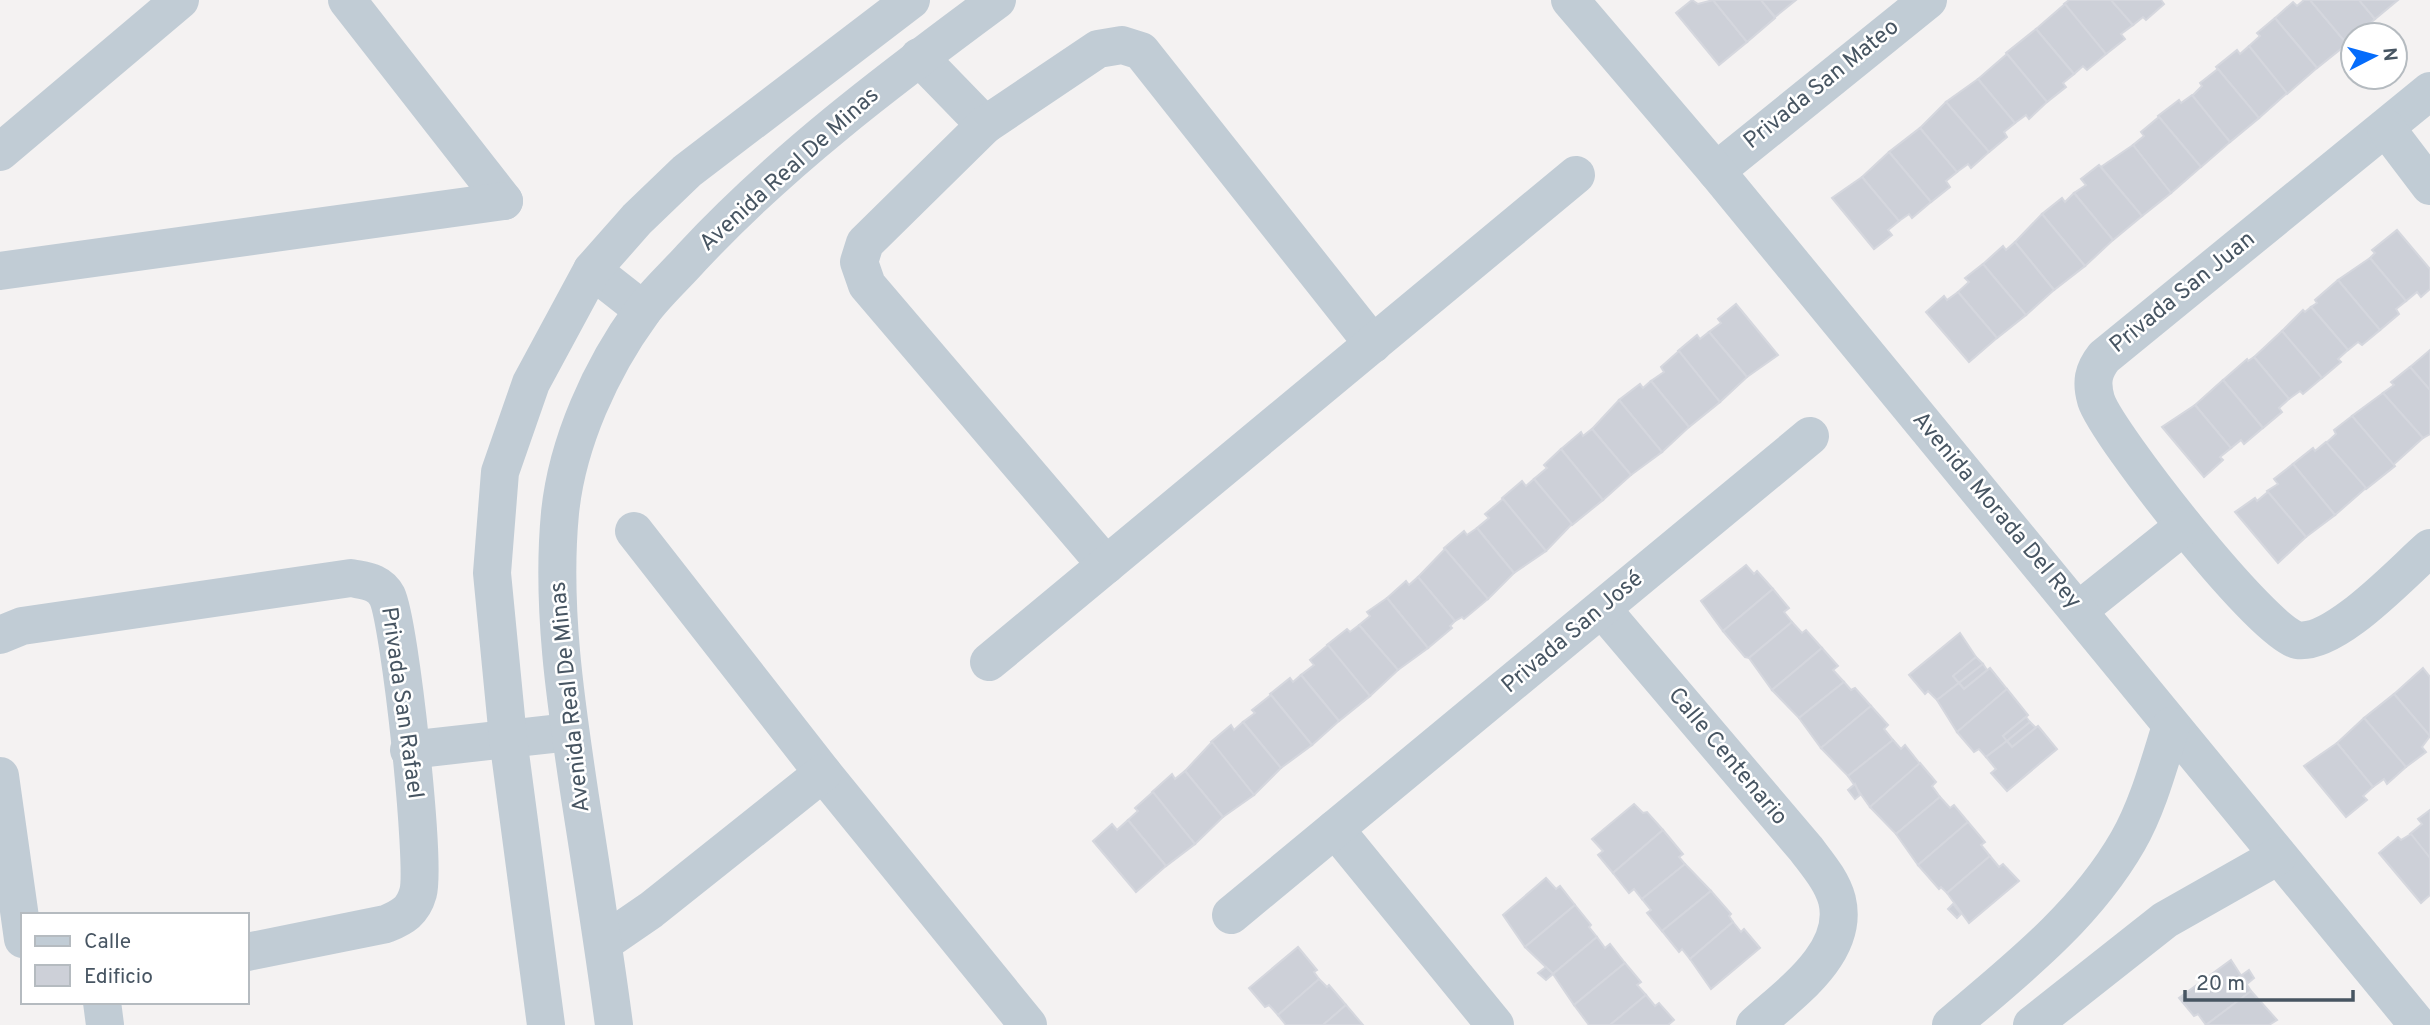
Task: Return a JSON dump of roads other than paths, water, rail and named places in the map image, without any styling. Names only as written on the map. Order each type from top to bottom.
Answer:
[{"type":"street","points":[[0,152],[180,0]]},
{"type":"street","points":[[0,271],[504,201],[347,0]]},
{"type":"street","points":[[547,1025],[508,738],[492,573],[500,472],[531,383],[592,270],[637,219],[687,171],[911,0]]},
{"type":"street","name":"Avenida Real De Minas","points":[[614,1025],[570,732],[561,642],[558,569],[560,510],[573,453],[590,405],[612,358],[643,310],[732,215],[919,57],[997,0]]},
{"type":"street","name":"Avenida Morada Del Rey","points":[[1570,0],[1716,171],[2418,1025]]},
{"type":"street","name":"Privada San Mateo","points":[[1716,171],[1928,0]]},
{"type":"street","points":[[1106,565],[867,285],[859,262],[864,243],[985,125],[1098,49],[1122,44],[1141,51],[1373,344]]},
{"type":"street","points":[[919,57],[985,125]]},
{"type":"street","name":"Privada San Juan","points":[[2430,91],[2115,348],[2094,370],[2093,387],[2097,404],[2184,526],[2250,603],[2285,635],[2296,640],[2311,640],[2345,623],[2430,548]]},
{"type":"street","points":[[2386,128],[2430,186]]},
{"type":"street","points":[[989,662],[1576,175]]},
{"type":"street","points":[[592,270],[643,310]]},
{"type":"street","name":"Privada San José","points":[[1231,915],[1810,436]]},
{"type":"street","points":[[2078,610],[2184,526]]},
{"type":"street","points":[[634,531],[823,773],[1028,1025]]},
{"type":"street","name":"Privada San Rafael","points":[[0,635],[22,626],[351,578],[374,582],[386,594],[391,610],[420,851],[419,890],[413,908],[402,918],[386,924],[248,952]]},
{"type":"street","name":"Calle Centenario","points":[[1602,609],[1806,849],[1825,874],[1837,898],[1839,913],[1830,949],[1806,977],[1755,1025]]},
{"type":"street","points":[[1951,1025],[2028,960],[2095,891],[2129,839],[2150,792],[2171,726]]},
{"type":"street","points":[[409,750],[570,732]]},
{"type":"street","points":[[603,943],[651,910],[823,773]]},
{"type":"street","points":[[0,776],[21,925]]},
{"type":"street","points":[[1335,829],[1495,1025]]},
{"type":"street","points":[[2032,1025],[2165,920],[2278,856]]},
{"type":"street","points":[[102,1004],[105,1025]]}]
